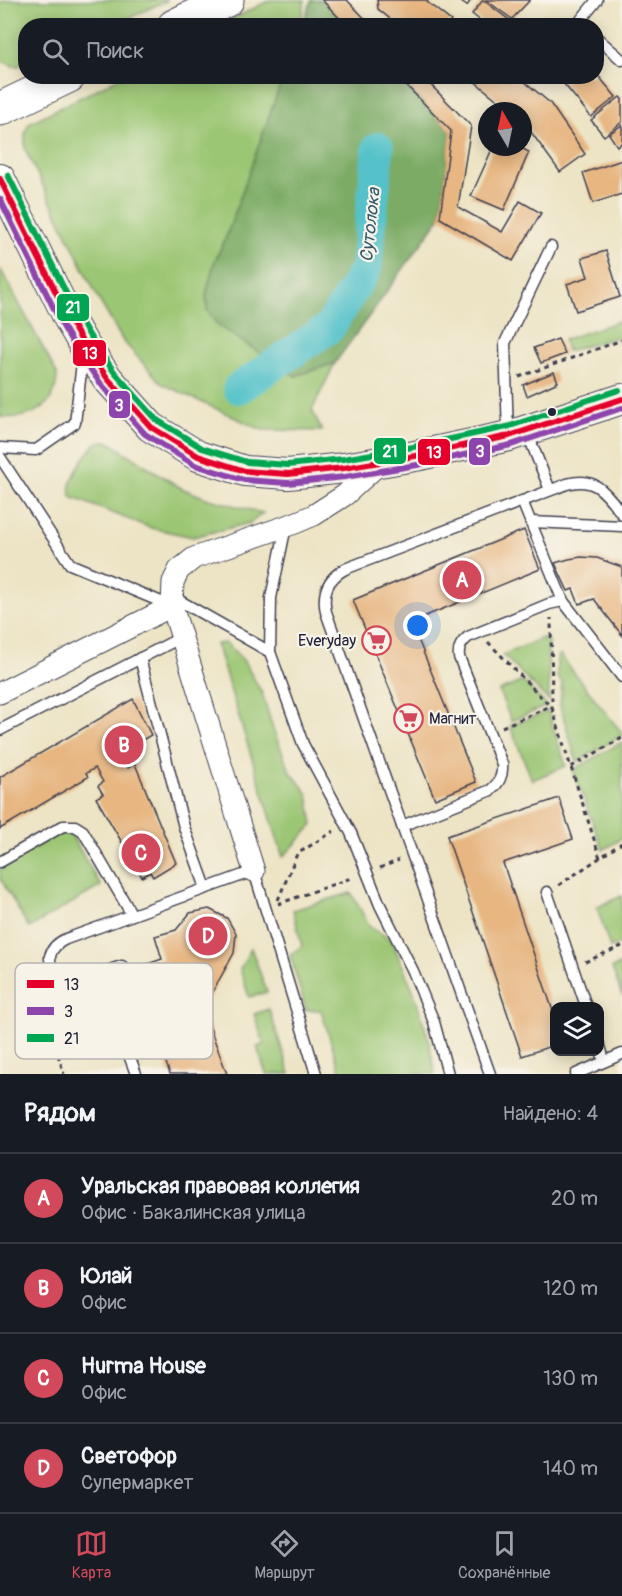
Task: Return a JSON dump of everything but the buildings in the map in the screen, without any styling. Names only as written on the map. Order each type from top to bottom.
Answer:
[{"type":"main road","points":[[190,18],[227,0]]},
{"type":"main road","points":[[0,109],[52,84]]},
{"type":"main road","points":[[0,180],[69,319],[108,379],[151,427],[198,456],[245,471],[288,474],[381,462],[518,433],[622,399]]},
{"type":"street","points":[[254,871],[182,637],[172,601],[173,582],[179,570],[194,558],[286,526],[330,506],[381,462]]},
{"type":"street","points":[[0,693],[172,601]]},
{"type":"lane","points":[[582,18],[597,0]]},
{"type":"lane","points":[[604,43],[622,60]]},
{"type":"lane","points":[[550,490],[518,433],[506,381],[505,343],[552,247]]},
{"type":"lane","points":[[0,448],[36,450],[75,423],[84,345]]},
{"type":"lane","points":[[0,457],[69,564],[172,601],[270,652]]},
{"type":"lane","points":[[490,1074],[326,612],[325,592],[332,578],[345,569],[576,481],[594,484],[604,491],[622,514]]},
{"type":"lane","points":[[522,501],[563,601],[622,677]]},
{"type":"lane","points":[[531,522],[622,526]]},
{"type":"lane","points":[[286,526],[271,598],[270,652],[303,744],[346,825],[380,905],[413,971],[434,1022],[448,1074]]},
{"type":"lane","points":[[402,826],[491,790],[501,778],[502,764],[459,657],[462,642],[468,637],[550,603],[563,601]]},
{"type":"lane","points":[[0,730],[182,637]]},
{"type":"lane","points":[[140,658],[182,820],[206,888]]},
{"type":"lane","points":[[0,862],[63,826],[75,826],[83,831],[132,915]]},
{"type":"lane","points":[[50,963],[50,955],[54,948],[66,939],[254,871],[316,1074]]},
{"type":"lane","points":[[547,892],[585,1002]]},
{"type":"lane","points":[[576,1074],[622,1054]]},
{"type":"lane","points":[[603,1056],[604,1060]]},
{"type":"lane","points":[[130,1059],[136,1074]]},
{"type":"path","points":[[506,381],[622,340]]},
{"type":"path","points":[[550,603],[552,707],[600,858]]},
{"type":"path","points":[[478,633],[552,707]]},
{"type":"path","points":[[489,732],[552,707]]},
{"type":"path","points":[[571,767],[622,738]]},
{"type":"path","points":[[277,904],[297,854],[346,825]]},
{"type":"path","points":[[547,892],[622,843]]},
{"type":"path","points":[[265,908],[413,855]]},
{"type":"path","points":[[573,967],[622,946]]},
{"type":"path","points":[[59,1059],[63,1074]]},
{"type":"green space","points":[[6,0],[168,0],[129,18],[18,18],[18,66],[13,66],[0,60],[0,3]]},
{"type":"green space","points":[[270,0],[305,0],[301,18],[235,18]]},
{"type":"green space","points":[[311,0],[322,0],[340,18],[305,18]]},
{"type":"green space","points":[[107,84],[281,84],[227,235],[214,263],[295,376],[335,363],[312,410],[322,431],[262,430],[162,384],[123,341],[99,300],[25,149],[25,133],[29,123]]},
{"type":"green space","points":[[281,84],[404,84],[451,131],[440,218],[335,363],[295,376],[217,325],[207,310],[206,294],[214,263],[227,235]]},
{"type":"green space","points":[[0,268],[57,374],[56,386],[47,403],[31,414],[22,416],[0,417]]},
{"type":"green space","points":[[622,320],[622,336],[567,351],[563,340]]},
{"type":"green space","points":[[107,441],[181,488],[209,499],[263,513],[250,523],[193,537],[151,528],[71,497],[70,484],[80,464],[96,443]]},
{"type":"green space","points":[[542,638],[548,641],[549,701],[503,655]]},
{"type":"green space","points":[[226,643],[243,660],[262,693],[273,729],[290,771],[308,794],[313,825],[283,857],[216,644]]},
{"type":"green space","points":[[560,655],[622,733],[577,762],[560,706],[562,683],[557,676],[557,657]]},
{"type":"green space","points":[[523,681],[547,706],[511,721],[499,691]]},
{"type":"green space","points":[[548,711],[566,766],[532,780],[510,726]]},
{"type":"green space","points":[[622,742],[622,838],[603,850],[573,770]]},
{"type":"green space","points":[[58,833],[72,836],[101,886],[29,928],[0,878],[0,869],[3,865]]},
{"type":"green space","points":[[351,893],[371,928],[391,939],[413,990],[429,1040],[435,1074],[341,1074],[321,1010],[306,1010],[290,955],[302,946],[293,910]]},
{"type":"green space","points":[[622,896],[622,942],[610,948],[597,907]]},
{"type":"green space","points":[[251,948],[267,992],[249,997],[240,969]]},
{"type":"green space","points":[[622,964],[622,996],[612,968]]},
{"type":"green space","points":[[269,1009],[290,1074],[266,1074],[257,1047],[264,1044],[254,1014]]},
{"type":"waterway","name":"Сутолока","points":[[239,388],[329,328],[366,269],[378,148]]},
{"type":"transit line","name":"21","points":[[8,175],[77,315],[115,373],[157,420],[202,448],[247,462],[288,465],[343,459],[507,427],[619,390]]},
{"type":"transit line","name":"13","points":[[0,179],[69,319],[108,379],[151,427],[198,456],[245,471],[288,474],[344,468],[509,436],[622,399]]},
{"type":"transit line","name":"3","points":[[0,199],[61,323],[101,384],[145,434],[195,465],[244,480],[288,483],[345,477],[417,465],[511,445],[622,408]]},
{"type":"place","name":"Уральская правовая коллегия","points":[[462,580]]},
{"type":"place","name":"Everyday","points":[[377,640]]},
{"type":"place","name":"Магнит","points":[[408,718]]},
{"type":"place","name":"Юлай","points":[[124,745]]},
{"type":"place","name":"Hurma House","points":[[141,853]]},
{"type":"place","name":"Светофор","points":[[208,936]]}]
